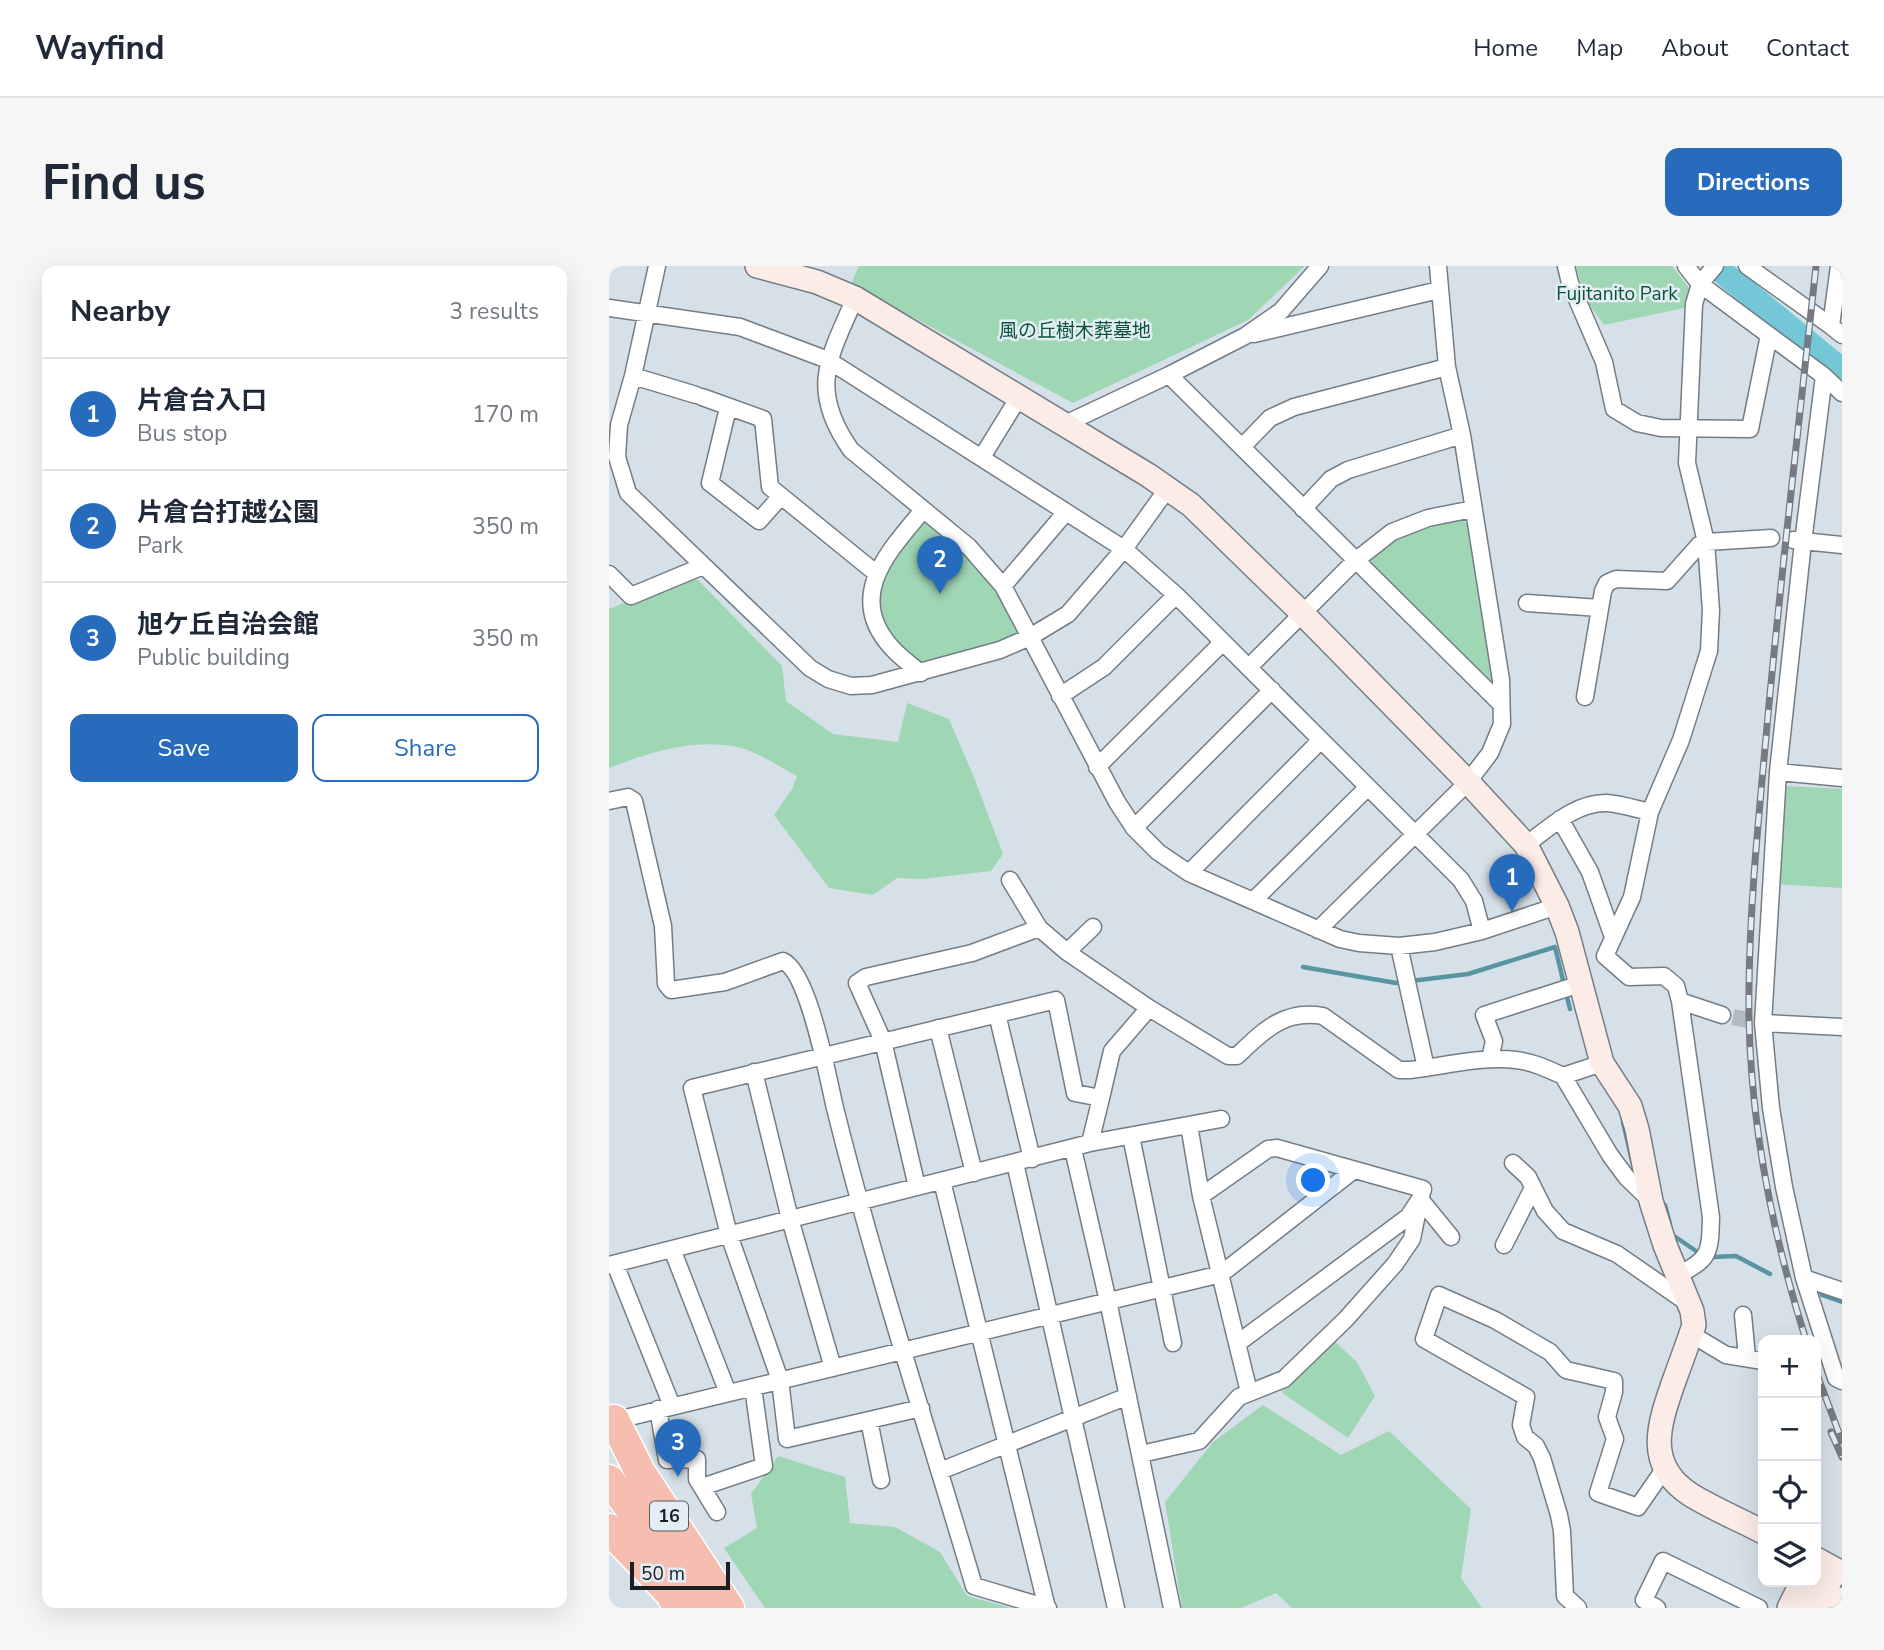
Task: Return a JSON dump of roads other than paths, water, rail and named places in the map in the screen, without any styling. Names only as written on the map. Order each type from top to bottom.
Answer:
[{"type":"highway","name":"16","points":[[611,1417],[640,1472],[729,1608]]},
{"type":"highway","name":"16","points":[[609,1480],[706,1608]]},
{"type":"highway","name":"16","points":[[609,1513],[677,1604]]},
{"type":"highway","name":"16","points":[[609,1529],[677,1604]]},
{"type":"highway","name":"16","points":[[658,1545],[713,1608]]},
{"type":"street","points":[[657,266],[633,376],[619,425],[617,457],[628,493],[792,652],[828,679],[851,686],[872,685],[1000,650],[1030,636],[1067,614],[1124,549],[1168,488]]},
{"type":"street","points":[[757,266],[817,282],[855,298],[1065,424],[1191,505],[1303,614],[1526,845],[1557,906],[1572,981],[1602,1063],[1630,1106],[1651,1201],[1676,1276],[1689,1304],[1694,1325],[1660,1424],[1660,1454],[1665,1468],[1676,1483],[1691,1495],[1758,1529]]},
{"type":"street","points":[[1065,424],[1245,336],[1281,311],[1320,266]]},
{"type":"street","points":[[1318,930],[1468,782],[1490,753],[1502,724],[1501,680],[1462,435],[1447,367],[1438,266]]},
{"type":"street","points":[[1566,266],[1570,283],[1604,362],[1614,410],[1637,423],[1661,428],[1751,429],[1769,335]]},
{"type":"street","points":[[1686,266],[1700,284],[1824,376],[1842,393]]},
{"type":"street","points":[[1490,1059],[1494,1041],[1484,1015],[1572,981],[1605,956],[1632,897],[1650,812],[1681,740],[1709,650],[1711,610],[1706,542],[1687,463],[1694,304],[1700,284],[1715,266]]},
{"type":"street","points":[[1747,266],[1837,330]]},
{"type":"street","points":[[1837,330],[1839,266]]},
{"type":"street","points":[[1245,336],[1439,290]]},
{"type":"street","points":[[855,298],[828,360],[825,385],[838,432],[851,450],[969,547],[1003,586],[1097,767],[1134,828],[1158,852],[1189,873],[1318,930],[1359,943],[1399,946],[1435,942],[1482,931],[1557,906]]},
{"type":"street","points":[[609,307],[740,327],[828,360],[1124,549],[1176,595],[1461,880],[1474,901],[1482,931]]},
{"type":"street","points":[[1241,447],[1270,418],[1294,407],[1447,367]]},
{"type":"street","points":[[1169,375],[1501,704]]},
{"type":"street","points":[[633,376],[763,419],[770,486],[877,574]]},
{"type":"street","points":[[1824,376],[1798,541],[1777,772],[1763,1023],[1771,1108],[1784,1187],[1804,1279],[1836,1378],[1842,1381]]},
{"type":"street","points":[[982,457],[1019,397]]},
{"type":"street","points":[[728,408],[710,483],[759,521],[782,496]]},
{"type":"street","points":[[1303,509],[1339,474],[1462,435]]},
{"type":"street","points":[[1249,667],[1355,561],[1392,532],[1428,518],[1473,509]]},
{"type":"street","points":[[921,673],[892,648],[880,633],[872,603],[877,574],[883,560],[923,510]]},
{"type":"street","points":[[1003,586],[1066,512]]},
{"type":"street","points":[[1585,697],[1600,608],[1607,583],[1616,579],[1667,581],[1699,545],[1706,542],[1771,538]]},
{"type":"street","points":[[1798,541],[1842,545]]},
{"type":"street","points":[[609,574],[631,596],[703,566]]},
{"type":"street","points":[[1061,696],[1104,667],[1176,595]]},
{"type":"street","points":[[1527,603],[1600,608]]},
{"type":"street","points":[[1097,767],[1223,642]]},
{"type":"street","points":[[1134,828],[1272,690]]},
{"type":"street","points":[[1189,873],[1321,740]]},
{"type":"street","points":[[1777,772],[1842,778]]},
{"type":"street","points":[[1253,901],[1368,787]]},
{"type":"street","points":[[609,801],[628,797],[634,801],[663,926],[666,984],[671,990],[726,985],[783,961],[795,971],[811,1010],[858,1201],[974,1586],[1048,1608]]},
{"type":"street","points":[[1526,845],[1560,819],[1588,804],[1608,803],[1650,812]]},
{"type":"street","points":[[1560,819],[1590,872],[1613,937]]},
{"type":"street","points":[[1010,880],[1039,928],[1067,952],[1149,1008],[1229,1056],[1237,1056],[1272,1023],[1308,1013],[1333,1021],[1399,1070],[1490,1059],[1539,1065],[1563,1076],[1610,1155],[1627,1178],[1651,1201]]},
{"type":"street","points":[[1067,952],[1093,927]]},
{"type":"street","points":[[917,1187],[883,1041],[857,983],[866,976],[972,953],[1039,928]]},
{"type":"street","points":[[1399,946],[1426,1068]]},
{"type":"street","points":[[1605,956],[1629,977],[1664,976],[1676,986],[1680,1001],[1711,1217],[1710,1246],[1700,1263],[1676,1276]]},
{"type":"street","points":[[921,1408],[787,1439],[780,1380],[729,1235],[692,1088],[1056,1000],[1075,1093],[1101,1098]]},
{"type":"street","points":[[1680,1001],[1722,1015]]},
{"type":"street","points":[[1090,1143],[1112,1051],[1149,1008]]},
{"type":"street","points":[[997,1014],[1032,1159]]},
{"type":"street","points":[[1763,1023],[1842,1027]]},
{"type":"street","points":[[938,1028],[974,1173]]},
{"type":"street","points":[[1563,1076],[1602,1063]]},
{"type":"street","points":[[754,1072],[790,1219],[833,1368]]},
{"type":"street","points":[[717,1512],[697,1479],[697,1459],[667,1460],[665,1408],[612,1264],[1090,1143],[1221,1119]]},
{"type":"street","points":[[1189,1125],[1201,1196],[1249,1392]]},
{"type":"street","points":[[1131,1136],[1173,1343]]},
{"type":"street","points":[[1141,1454],[1199,1441],[1239,1397],[1284,1378],[1346,1319],[1395,1264],[1412,1239],[1423,1189],[1277,1148],[1268,1149],[1201,1196]]},
{"type":"street","points":[[1073,1149],[1141,1454],[1171,1608]]},
{"type":"street","points":[[1014,1163],[1116,1608]]},
{"type":"street","points":[[1514,1163],[1528,1177],[1545,1211],[1563,1231],[1617,1254],[1689,1304]]},
{"type":"street","points":[[611,1417],[665,1408],[1221,1274],[1354,1170]]},
{"type":"street","points":[[942,1181],[1048,1608]]},
{"type":"street","points":[[1504,1245],[1534,1188]]},
{"type":"street","points":[[1420,1199],[1451,1237]]},
{"type":"street","points":[[1238,1343],[1408,1217],[1420,1199]]},
{"type":"street","points":[[673,1249],[728,1393]]},
{"type":"street","points":[[1804,1279],[1842,1291]]},
{"type":"street","points":[[1578,1608],[1565,1596],[1562,1531],[1542,1458],[1535,1446],[1525,1437],[1521,1425],[1526,1397],[1425,1339],[1439,1294],[1495,1320],[1550,1352],[1566,1370],[1614,1381],[1607,1417],[1615,1439],[1598,1493],[1638,1507],[1665,1468]]},
{"type":"street","points":[[1743,1315],[1747,1357]]},
{"type":"street","points":[[1691,1334],[1726,1355],[1758,1360]]},
{"type":"street","points":[[702,1487],[764,1466],[753,1387]]},
{"type":"street","points":[[940,1471],[1128,1396]]},
{"type":"street","points":[[869,1420],[881,1480]]},
{"type":"street","points":[[1657,1608],[1644,1600],[1663,1561],[1759,1608]]},
{"type":"street","points":[[1821,1565],[1838,1584],[1837,1608]]},
{"type":"street","points":[[1813,1608],[1838,1584]]},
{"type":"street","points":[[1790,1608],[1800,1587]]},
{"type":"waterway","points":[[1715,266],[1842,370]]},
{"type":"waterway","points":[[1411,981],[1468,974],[1555,947],[1564,984]]},
{"type":"waterway","points":[[1303,967],[1402,982]]},
{"type":"waterway","points":[[1566,993],[1570,1009]]},
{"type":"waterway","points":[[1623,1122],[1632,1161]]},
{"type":"waterway","points":[[1665,1205],[1670,1224]]},
{"type":"waterway","points":[[1674,1236],[1699,1253]]},
{"type":"waterway","points":[[1713,1257],[1736,1256],[1770,1274]]},
{"type":"waterway","points":[[1822,1295],[1842,1302]]},
{"type":"tunnel","points":[[1733,1017],[1763,1023]]},
{"type":"railway","points":[[1804,1335],[1782,1254],[1763,1166],[1752,1076],[1749,987],[1753,885],[1768,715],[1816,266]]},
{"type":"railway","points":[[1821,1385],[1842,1441]]},
{"type":"railway","points":[[1831,1432],[1842,1457]]},
{"type":"place","name":"片倉台打越公園","points":[[940,594]]},
{"type":"place","name":"片倉台入口","points":[[1512,912]]},
{"type":"place","name":"旭ケ丘自治会館","points":[[678,1477]]},
{"type":"park label","name":"Fujitanito Park","points":[[1617,294]]},
{"type":"park label","name":"風の丘樹木葬墓地","points":[[1075,331]]}]
